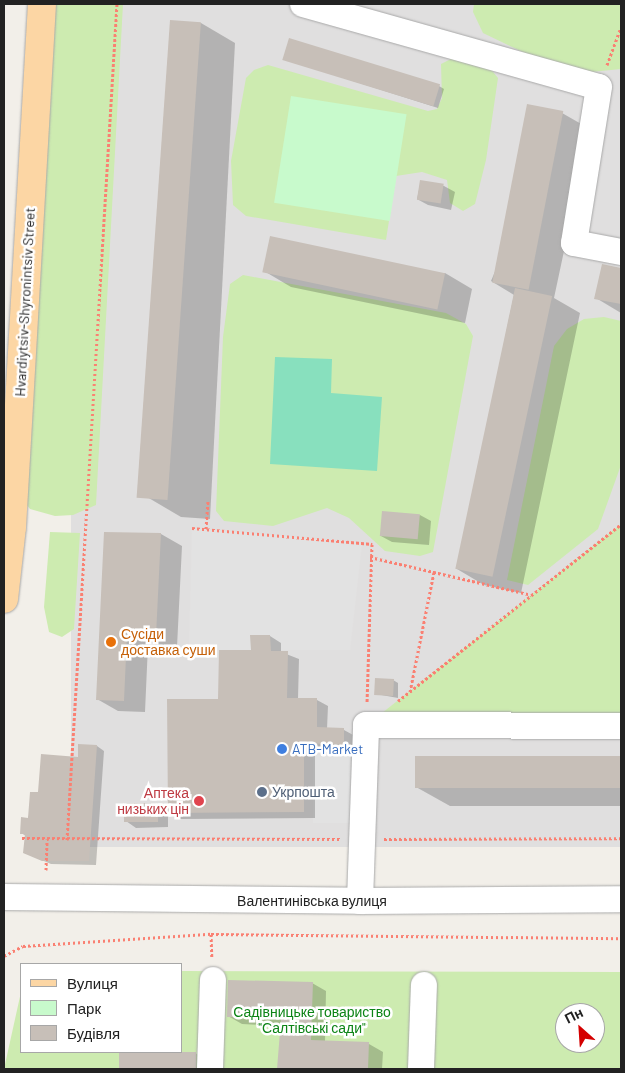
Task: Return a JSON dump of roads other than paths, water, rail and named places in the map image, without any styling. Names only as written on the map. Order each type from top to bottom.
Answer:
[{"type":"main road","name":"Hvardiytsiv-Shyronintsiv Street","points":[[4,599],[12,527],[42,4]]},
{"type":"street","points":[[303,4],[599,87],[574,243],[621,252]]},
{"type":"street","points":[[360,901],[366,726],[621,726]]},
{"type":"street","name":"Валентинівська вулиця","points":[[4,897],[360,901],[621,899]]},
{"type":"street","points":[[210,1069],[213,980]]},
{"type":"street","points":[[421,1069],[424,985]]},
{"type":"place","name":"Сусіди доставка суши","points":[[111,642]]},
{"type":"place","name":"ATB-Market","points":[[282,749]]},
{"type":"place","name":"Укрпошта","points":[[262,792]]},
{"type":"place","name":"Аптека низьких цін","points":[[199,801]]},
{"type":"park label","name":"Садівницьке товариство \"Салтівські сади\"","points":[[312,1020]]}]
